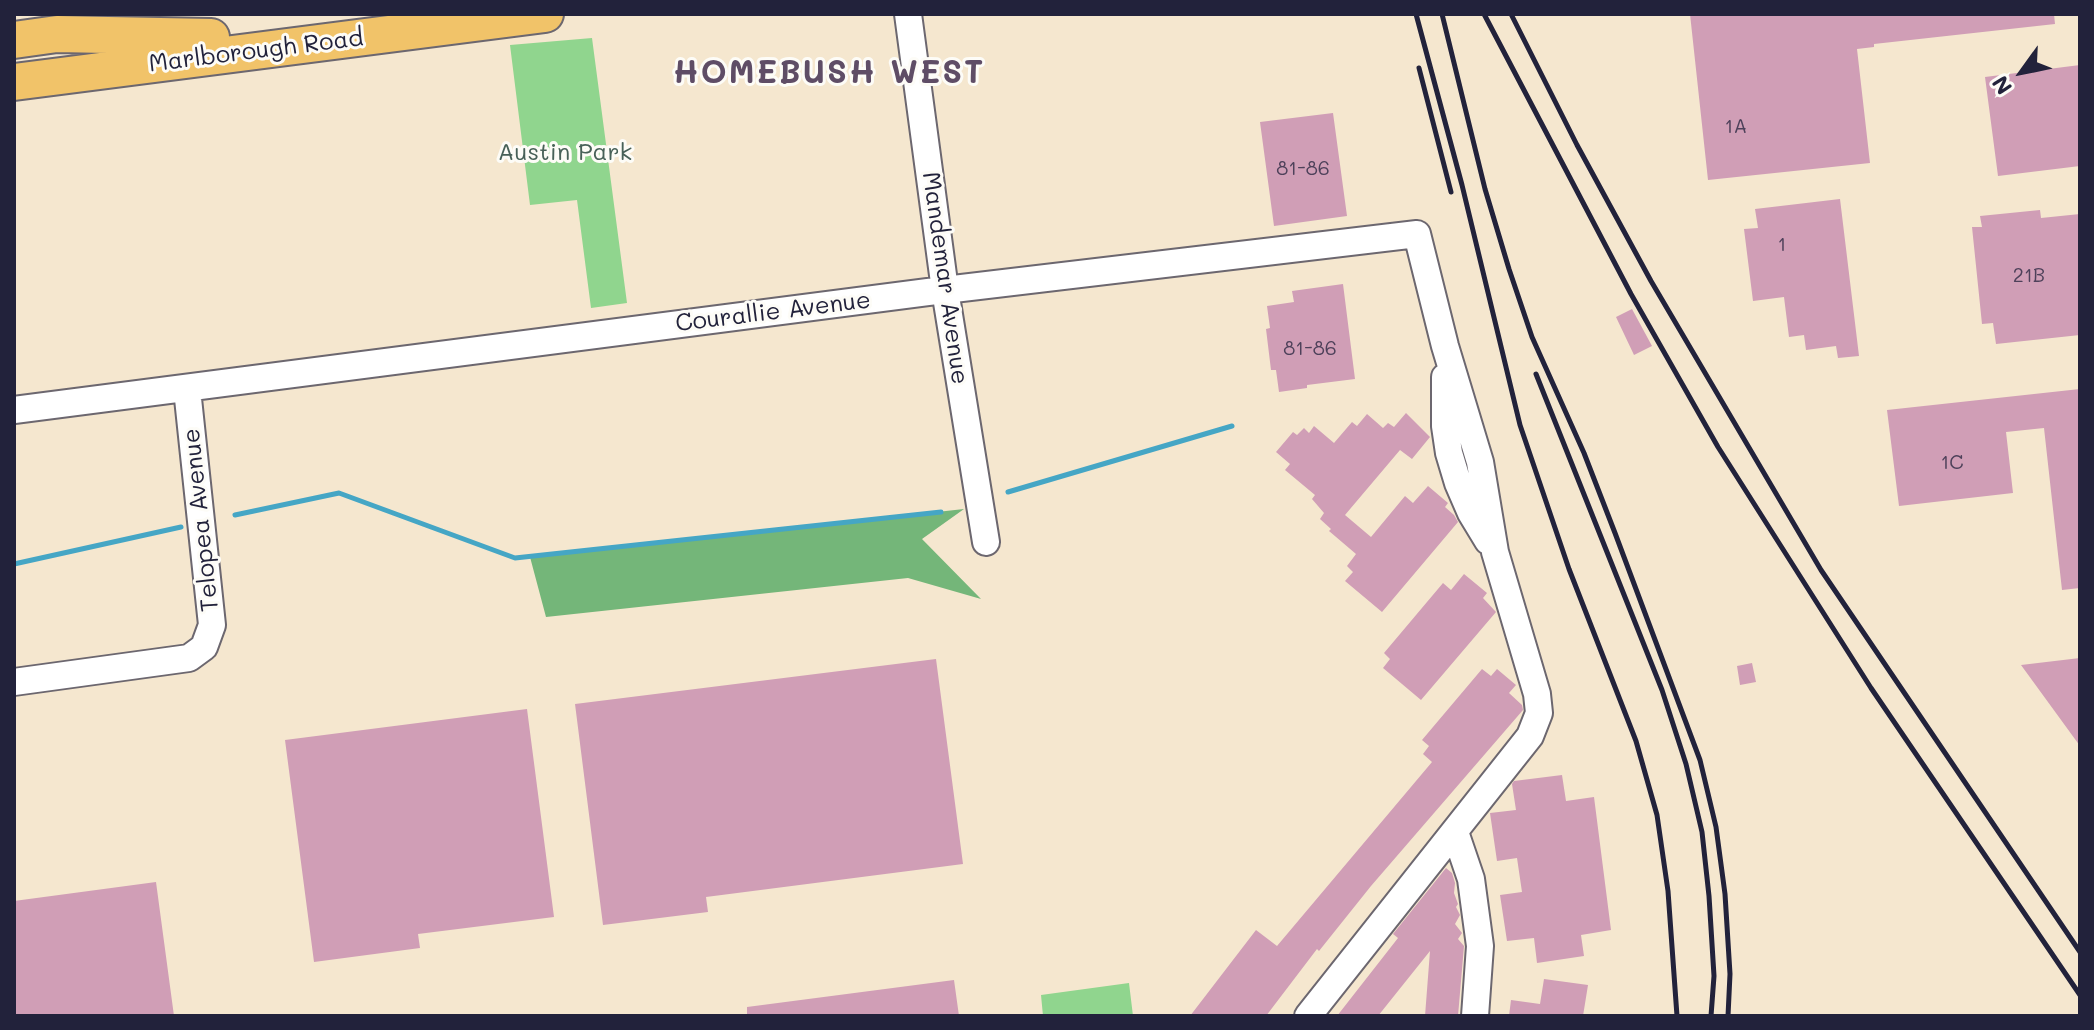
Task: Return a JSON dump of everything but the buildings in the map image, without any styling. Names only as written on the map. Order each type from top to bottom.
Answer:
[{"type":"highway","points":[[14,19],[66,14]]},
{"type":"highway","name":"Marlborough Road","points":[[14,82],[545,14]]},
{"type":"highway","points":[[14,40],[57,34],[231,36],[275,48]]},
{"type":"street","name":"Mandemar Avenue","points":[[908,14],[945,290],[986,542]]},
{"type":"street","name":"Courallie Avenue","points":[[14,410],[945,290],[1417,234],[1445,346],[1475,446],[1495,552],[1537,694],[1539,713],[1530,736],[1308,1016]]},
{"type":"street","name":"Courallie Avenue","points":[[1445,346],[1445,426],[1449,453],[1471,513],[1495,552]]},
{"type":"street","name":"Telopea Avenue","points":[[14,682],[189,658],[204,647],[212,625],[187,389]]},
{"type":"street","points":[[1449,453],[1475,446]]},
{"type":"street","points":[[1455,832],[1471,879],[1480,946],[1475,1016]]},
{"type":"green space","name":"Austin Park","points":[[592,38],[627,303],[591,308],[577,200],[530,205],[510,45]]},
{"type":"green space","points":[[964,509],[922,539],[981,599],[908,578],[546,617],[530,557]]},
{"type":"green space","points":[[1129,983],[1133,1016],[1043,1016],[1041,995]]},
{"type":"waterway","points":[[1008,492],[1232,426]]},
{"type":"waterway","points":[[235,515],[339,493],[515,558],[941,512]]},
{"type":"waterway","points":[[14,564],[181,527]]},
{"type":"railway","points":[[1416,14],[1462,185],[1520,425],[1569,569],[1636,741],[1657,815],[1668,891],[1677,1016]]},
{"type":"railway","points":[[1442,14],[1485,189],[1532,337],[1584,453],[1700,760],[1716,827],[1725,894],[1730,974],[1728,1016]]},
{"type":"railway","points":[[1484,14],[1631,294],[1718,447],[1871,688],[2080,995]]},
{"type":"railway","points":[[1511,14],[1651,281],[1821,570],[2080,952]]},
{"type":"railway","points":[[1419,68],[1451,192]]},
{"type":"railway","points":[[1536,374],[1662,690],[1686,764],[1702,832],[1709,896],[1714,976],[1711,1016]]},
{"type":"district","name":"HOMEBUSH WEST","points":[[829,73]]}]
